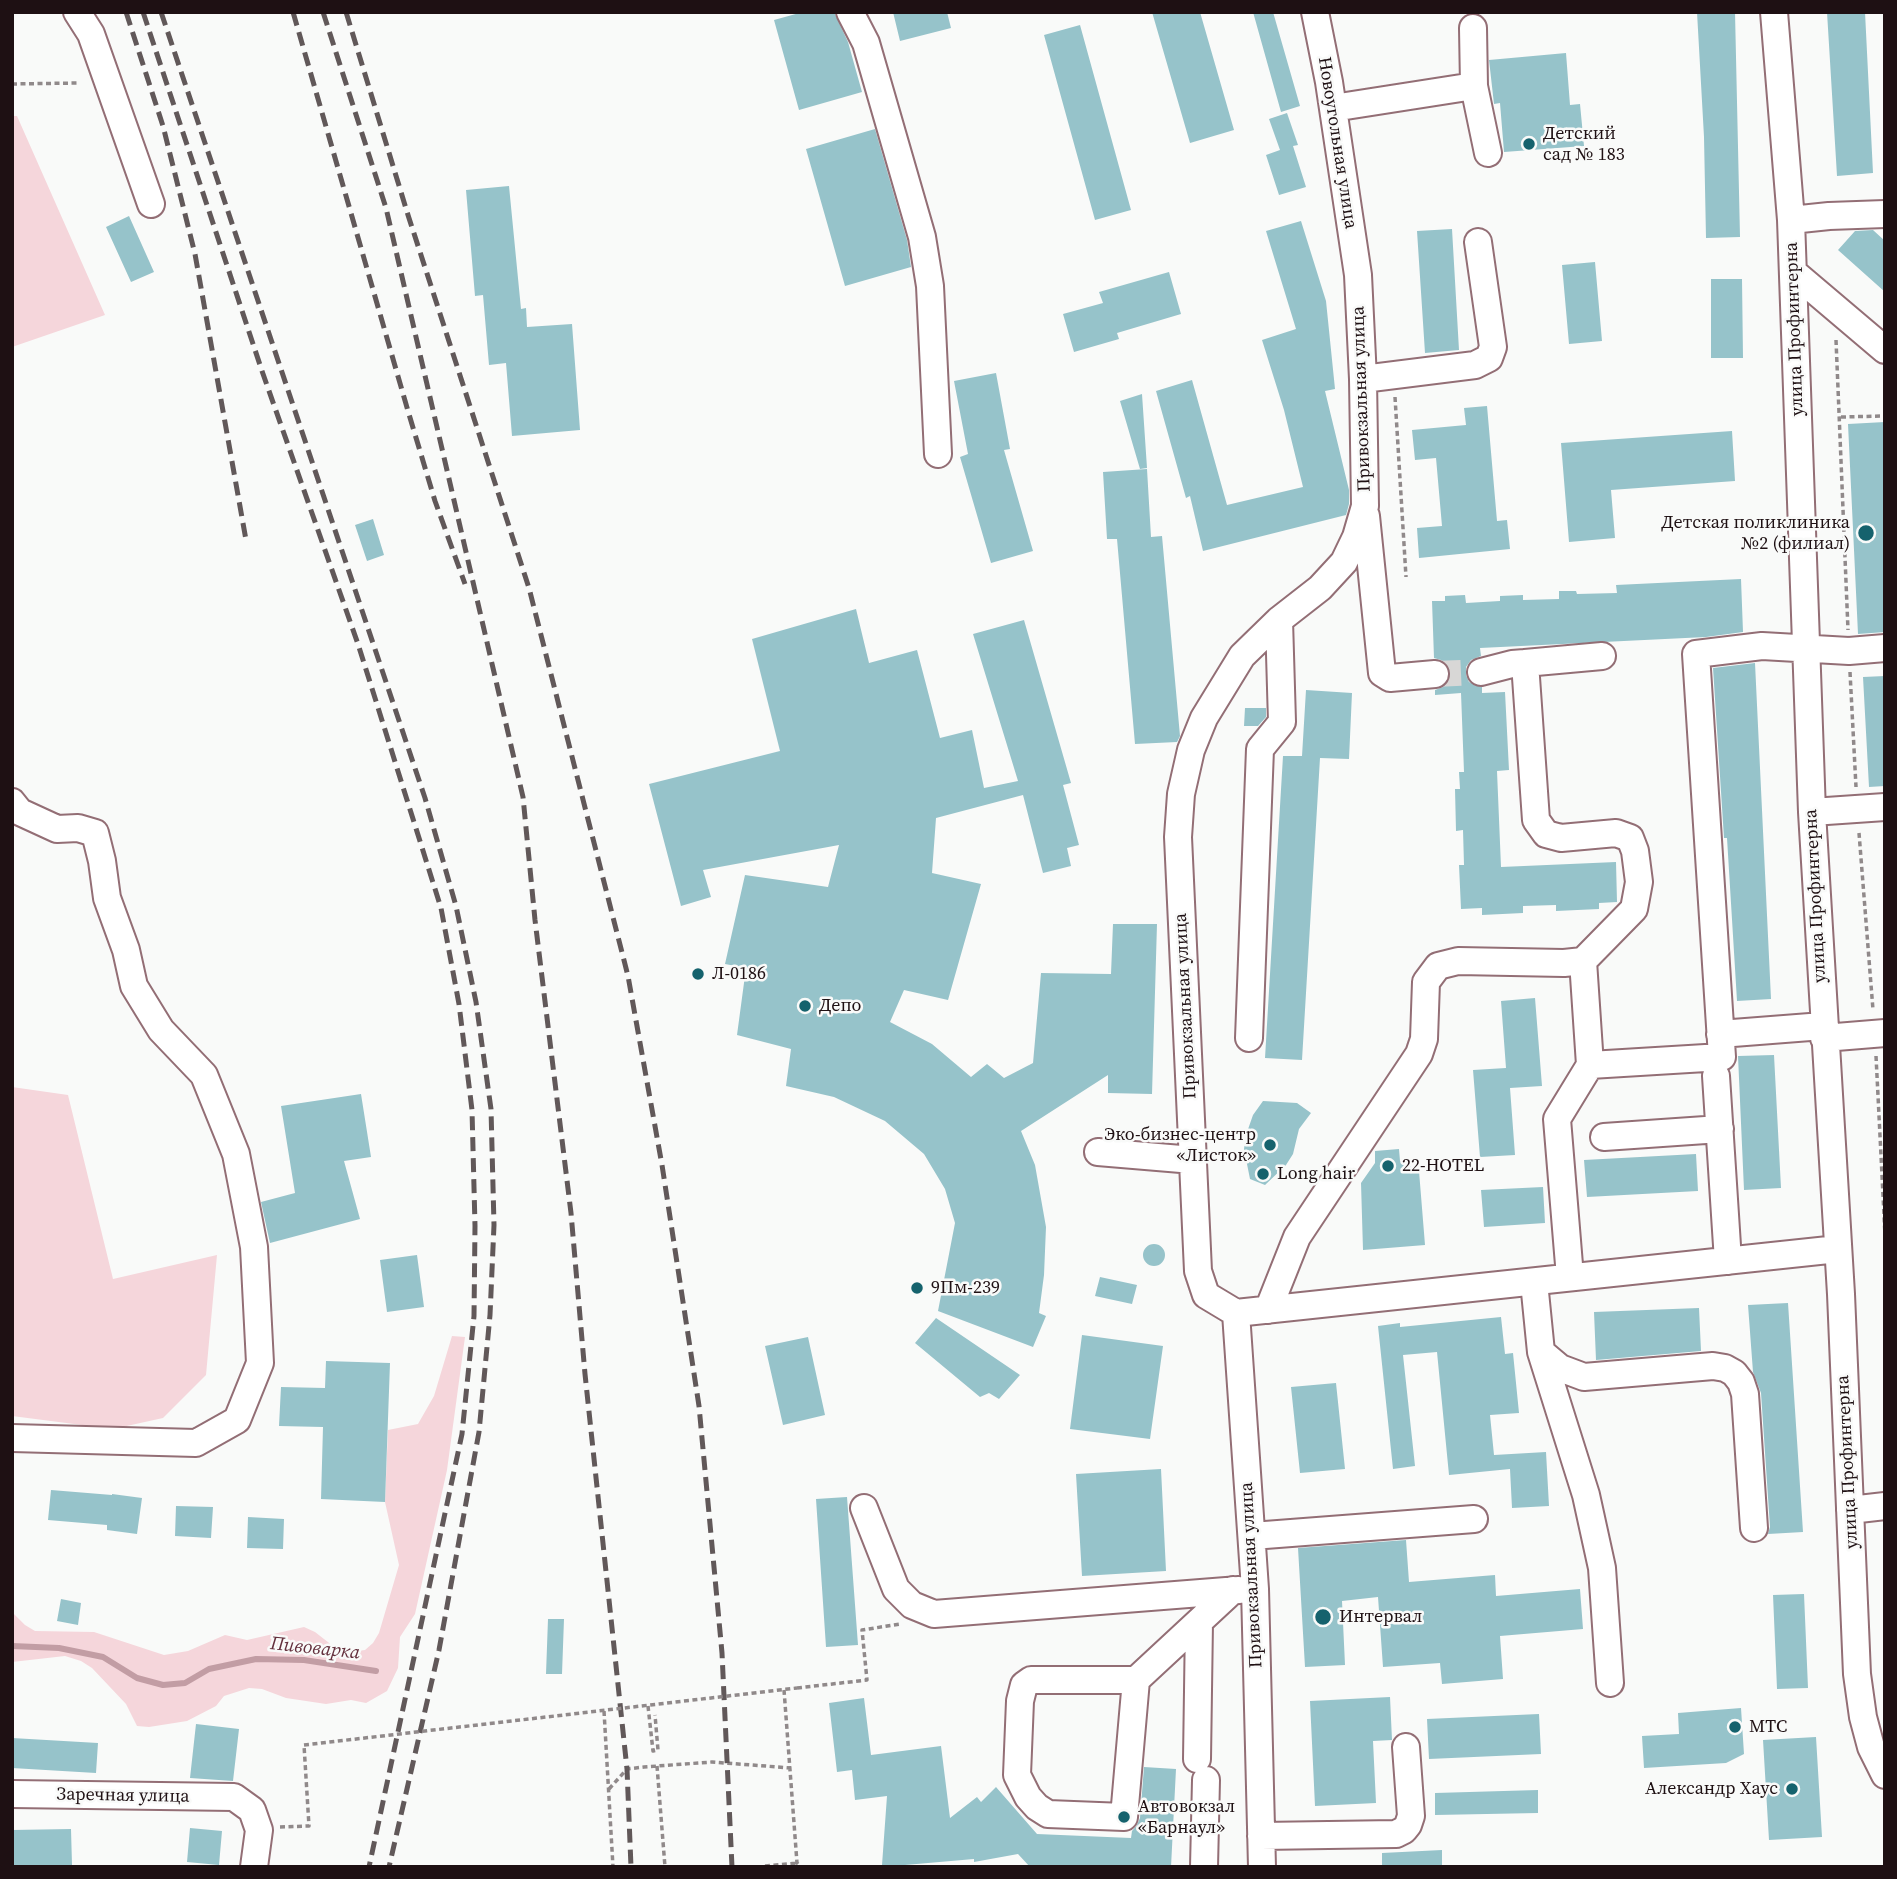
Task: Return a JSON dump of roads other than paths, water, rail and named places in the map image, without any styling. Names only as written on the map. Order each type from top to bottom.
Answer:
[{"type":"street","points":[[77,12],[91,34],[151,204]]},
{"type":"street","points":[[850,12],[866,43],[922,237],[930,286],[938,454]]},
{"type":"street","name":"Новоугольная улица","points":[[1315,12],[1333,108],[1357,275]]},
{"type":"street","name":"улица Профинтерна","points":[[1774,12],[1791,220],[1812,811],[1838,1249],[1857,1674],[1863,1717],[1871,1747],[1885,1774]]},
{"type":"street","points":[[1473,28],[1474,86],[1488,153]]},
{"type":"street","points":[[1333,108],[1474,86]]},
{"type":"street","points":[[1791,220],[1885,214]]},
{"type":"street","points":[[1363,379],[1475,365],[1489,358],[1493,347],[1478,242]]},
{"type":"street","points":[[1793,272],[1885,351]]},
{"type":"street","name":"Привокзальная улица","points":[[1262,1867],[1244,1589],[1252,1536],[1236,1313],[1206,1295],[1198,1271],[1178,837],[1181,794],[1191,750],[1217,694],[1241,656],[1279,620],[1320,588],[1344,562],[1366,506],[1357,275]]},
{"type":"street","points":[[1366,506],[1382,673],[1390,678],[1435,674]]},
{"type":"street","points":[[1249,1038],[1260,749],[1282,722],[1279,620]]},
{"type":"street","points":[[1590,1065],[1722,1057],[1696,654],[1762,646],[1849,651],[1885,648]]},
{"type":"street","points":[[1481,672],[1511,664],[1602,656]]},
{"type":"street","points":[[1268,1310],[1297,1237],[1419,1054],[1423,1039],[1426,982],[1438,966],[1458,961],[1583,961],[1634,909],[1639,882],[1635,851],[1630,838],[1616,833],[1561,838],[1546,834],[1536,820],[1525,663]]},
{"type":"street","points":[[12,802],[20,812],[57,829],[78,828],[95,834],[107,898],[126,950],[134,986],[161,1030],[204,1075],[236,1154],[254,1247],[260,1363],[237,1420],[196,1443],[12,1438]]},
{"type":"street","points":[[1812,811],[1885,807]]},
{"type":"street","points":[[1570,1278],[1557,1119],[1590,1065],[1583,961]]},
{"type":"street","points":[[1720,1034],[1880,1033]]},
{"type":"street","points":[[1716,1076],[1728,1261]]},
{"type":"street","points":[[1604,1137],[1720,1129]]},
{"type":"street","points":[[1098,1152],[1193,1160]]},
{"type":"street","points":[[1236,1313],[1838,1249]]},
{"type":"street","points":[[1534,1282],[1541,1352],[1579,1469],[1602,1568],[1610,1684]]},
{"type":"street","points":[[1541,1352],[1560,1368],[1584,1377],[1713,1366],[1734,1373],[1745,1394],[1754,1528]]},
{"type":"street","points":[[1850,1510],[1885,1506]]},
{"type":"street","points":[[864,1508],[896,1589],[912,1605],[934,1614],[1244,1589]]},
{"type":"street","points":[[1252,1536],[1474,1519]]},
{"type":"street","points":[[1136,1681],[1031,1680],[1024,1685],[1020,1701],[1017,1775],[1028,1797],[1038,1807],[1048,1814],[1124,1817],[1136,1681],[1199,1622],[1244,1589]]},
{"type":"street","points":[[1199,1622],[1204,1867]]},
{"type":"street","points":[[1261,1836],[1396,1834],[1404,1830],[1411,1816],[1406,1747]]},
{"type":"street","name":"Заречная улица","points":[[12,1794],[234,1797],[252,1810],[259,1830],[254,1867]]},
{"type":"waterway","name":"Пивоварка","points":[[12,1646],[59,1648],[103,1657],[137,1678],[163,1685],[185,1683],[209,1669],[256,1659],[304,1660],[376,1671]]},
{"type":"tunnel","points":[[1435,674],[1481,672]]},
{"type":"railway","points":[[126,12],[163,126],[195,254],[246,540]]},
{"type":"railway","points":[[143,12],[262,371],[358,644],[441,908],[459,1004],[472,1110],[474,1316],[462,1434],[369,1867]]},
{"type":"railway","points":[[161,12],[425,798],[456,906],[476,1002],[491,1109],[494,1225],[490,1315],[479,1432],[439,1650],[389,1867]]},
{"type":"railway","points":[[293,12],[435,501],[465,584]]},
{"type":"railway","points":[[323,12],[386,208],[523,797],[535,920],[571,1213],[585,1374],[627,1769],[631,1867]]},
{"type":"railway","points":[[346,12],[408,215],[529,588],[628,976],[662,1165],[699,1406],[722,1653],[732,1867]]},
{"type":"place","name":"Детский сад № 183","points":[[1529,144]]},
{"type":"place","name":"Детская поликлиника №2 (филиал)","points":[[1866,533]]},
{"type":"place","name":"Л-0186","points":[[698,974]]},
{"type":"place","name":"Депо","points":[[805,1006]]},
{"type":"place","name":"Эко-бизнес-центр «Листок»","points":[[1270,1145]]},
{"type":"place","name":"22-HOTEL","points":[[1388,1166]]},
{"type":"place","name":"Long hair","points":[[1263,1174]]},
{"type":"place","name":"9Пм-239","points":[[917,1288]]},
{"type":"place","name":"Интервал","points":[[1323,1617]]},
{"type":"place","name":"МТС","points":[[1735,1727]]},
{"type":"place","name":"Александр Хаус","points":[[1792,1789]]},
{"type":"place","name":"Автовокзал «Барнаул»","points":[[1124,1817]]}]
